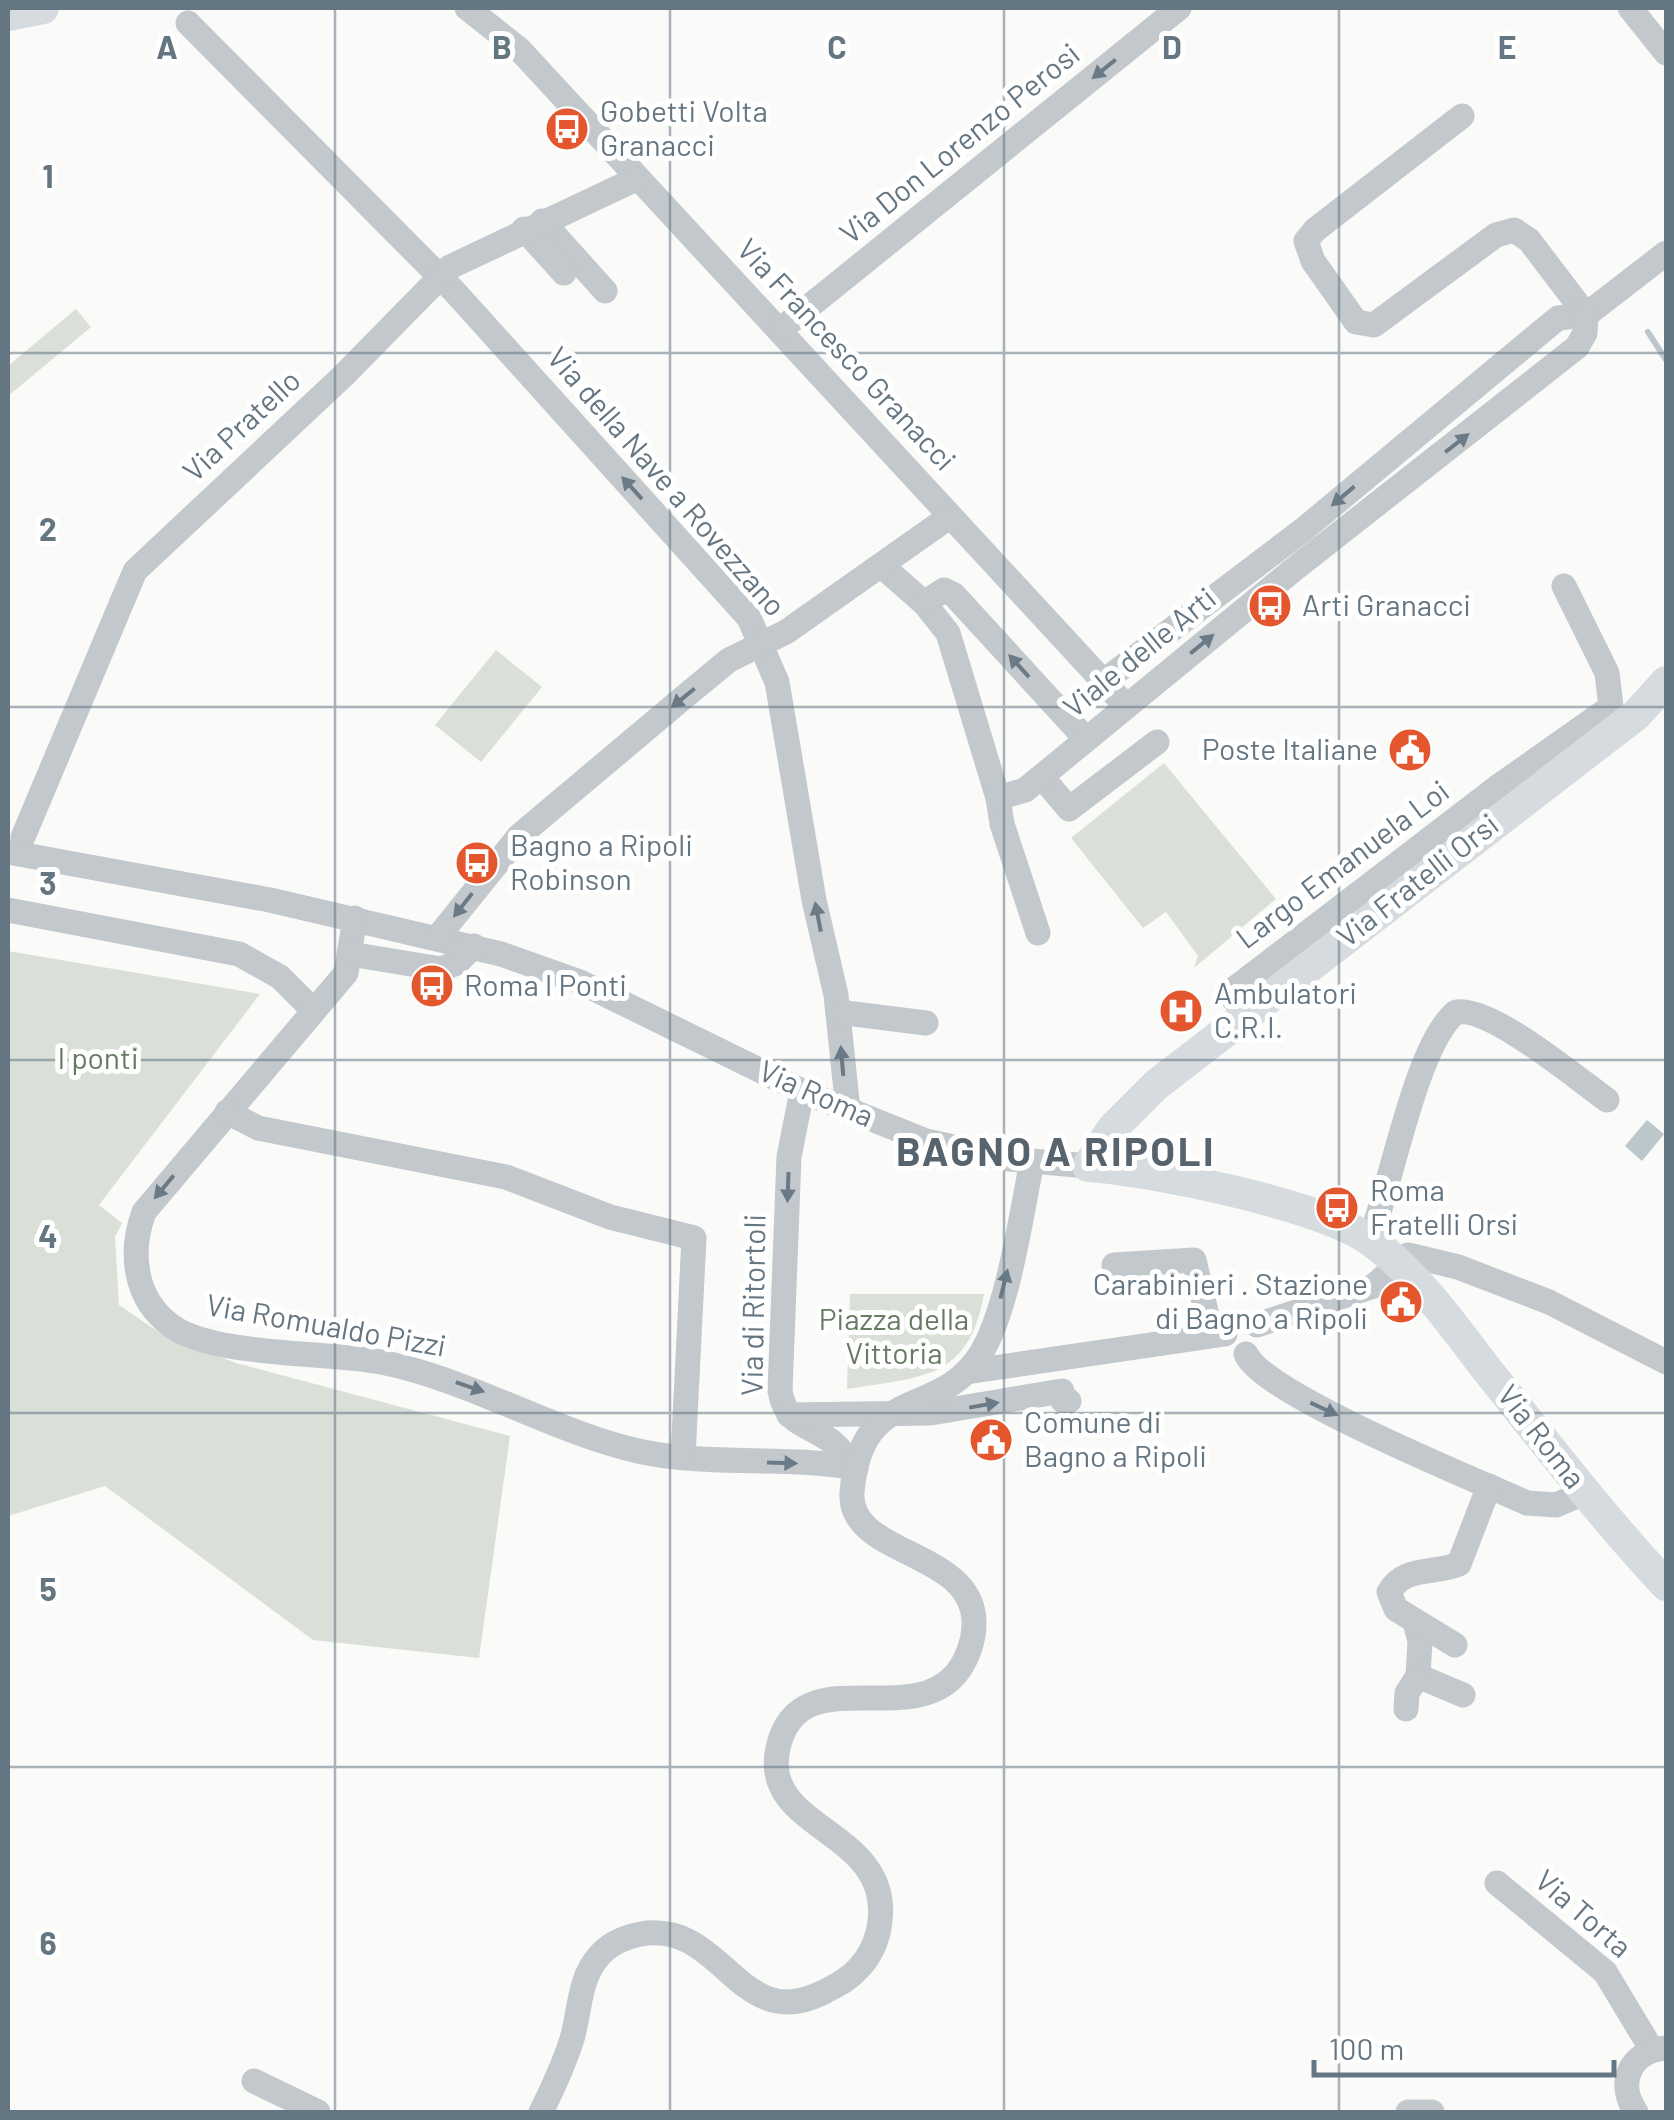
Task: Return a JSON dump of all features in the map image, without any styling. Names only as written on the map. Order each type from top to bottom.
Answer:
[{"type":"main road","points":[[8,15],[43,8]]},
{"type":"main road","name":"Via Fratelli Orsi","points":[[1088,1166],[1130,1108],[1507,795],[1636,716],[1666,682]]},
{"type":"main road","name":"Via Roma","points":[[1088,1166],[1160,1175],[1334,1221],[1370,1239],[1441,1310],[1584,1492],[1666,1585]]},
{"type":"street","name":"Via Francesco Granacci","points":[[467,8],[519,49],[1126,706]]},
{"type":"street","name":"Via Francesco Granacci","points":[[500,8],[519,49]]},
{"type":"street","name":"Via Don Lorenzo Perosi","points":[[780,330],[1180,8]]},
{"type":"street","points":[[1630,8],[1666,53]]},
{"type":"street","name":"Via della Nave a Rovezzano","points":[[188,23],[440,278],[737,605],[762,642],[780,693],[838,1012],[848,1110]]},
{"type":"street","points":[[1462,116],[1315,230],[1306,242],[1312,262],[1356,322],[1374,326],[1496,235],[1514,230],[1530,240],[1586,315]]},
{"type":"street","name":"Via Pratello","points":[[15,845],[135,571],[343,376],[440,278],[469,256],[636,179]]},
{"type":"street","points":[[533,225],[564,274]]},
{"type":"street","points":[[533,225],[606,292]]},
{"type":"street","name":"Viale delle Arti","points":[[998,798],[1019,794],[1126,706],[1558,318],[1586,315],[1666,253]]},
{"type":"street","name":"Viale delle Arti","points":[[1104,682],[1311,540],[1577,347],[1585,333],[1586,315]]},
{"type":"street","points":[[438,938],[536,821],[729,660],[786,632],[949,516]]},
{"type":"street","points":[[882,566],[924,603],[953,644],[1002,824],[1038,933]]},
{"type":"street","name":"Via Fratelli Orsi","points":[[1507,795],[1611,707],[1607,674],[1564,586]]},
{"type":"street","points":[[924,603],[944,590],[954,594],[1085,738]]},
{"type":"street","points":[[1042,777],[1069,809],[1157,742]]},
{"type":"street","name":"Via Roma","points":[[15,845],[474,946],[580,982],[802,1091],[955,1150],[1088,1166]]},
{"type":"street","points":[[8,910],[240,954],[280,977],[313,1010]]},
{"type":"street","points":[[355,918],[350,954],[442,969],[457,962],[474,946]]},
{"type":"street","name":"Via Romualdo Pizzi","points":[[350,954],[346,972],[152,1201],[136,1239],[142,1288],[160,1316],[175,1328],[217,1342],[377,1362],[424,1372],[617,1445],[683,1457],[856,1468]]},
{"type":"street","points":[[1370,1239],[1428,1058],[1443,1024],[1456,1012],[1474,1011],[1497,1024],[1608,1100]]},
{"type":"street","points":[[838,1012],[926,1023]]},
{"type":"street","name":"Via di Ritortoli","points":[[802,1091],[790,1157],[780,1390],[788,1415],[806,1430],[829,1439],[856,1468]]},
{"type":"street","points":[[226,1112],[258,1128],[506,1178],[610,1217],[694,1238],[683,1457]]},
{"type":"street","points":[[966,1372],[980,1356],[995,1320],[1032,1162]]},
{"type":"street","points":[[542,2112],[565,2061],[584,1981],[598,1956],[615,1943],[651,1932],[676,1935],[709,1951],[752,1993],[790,2003],[839,1984],[870,1954],[881,1916],[875,1879],[860,1856],[804,1814],[784,1792],[776,1773],[778,1744],[798,1713],[816,1701],[844,1696],[918,1696],[955,1674],[972,1644],[974,1617],[970,1597],[956,1578],[900,1548],[860,1518],[852,1501],[856,1468],[867,1437],[890,1412],[966,1372],[1215,1334],[1239,1318],[1257,1325],[1374,1286],[1408,1255],[1458,1267],[1549,1302],[1666,1362]]},
{"type":"street","points":[[1114,1265],[1194,1260],[1215,1334],[1228,1347],[1246,1354],[1261,1372],[1305,1400],[1538,1506],[1556,1505],[1584,1492]]},
{"type":"street","points":[[1246,1354],[1260,1342],[1257,1325]]},
{"type":"street","points":[[788,1415],[931,1413],[1062,1391],[1064,1401],[1068,1400]]},
{"type":"street","points":[[1455,1646],[1396,1609],[1390,1592],[1397,1579],[1411,1572],[1442,1571],[1459,1564],[1489,1486]]},
{"type":"street","points":[[1406,1709],[1408,1693],[1418,1676],[1420,1641],[1415,1622]]},
{"type":"street","points":[[1418,1676],[1463,1695]]},
{"type":"street","name":"Via Torta","points":[[1497,1883],[1606,1972],[1659,2049],[1639,2058],[1626,2079],[1626,2094],[1636,2112]]},
{"type":"street","points":[[254,2082],[318,2112]]},
{"type":"street","points":[[1408,2112],[1432,2112]]},
{"type":"green space","points":[[76,309],[91,327],[8,396],[8,366]]},
{"type":"green space","points":[[496,650],[542,687],[481,762],[435,725]]},
{"type":"green space","points":[[1164,763],[1276,899],[1194,968],[1198,956],[1166,912],[1143,928],[1071,838]]},
{"type":"green space","name":"I ponti","points":[[8,951],[260,994],[99,1205],[122,1223],[115,1237],[119,1305],[163,1335],[236,1363],[510,1436],[479,1658],[313,1640],[105,1486],[8,1516]]},
{"type":"green space","name":"Piazza della Vittoria","points":[[850,1294],[984,1294],[977,1323],[953,1359],[918,1377],[847,1389]]},
{"type":"shaded area","points":[[1647,1120],[1664,1134],[1642,1161],[1625,1146]]},
{"type":"waterway","points":[[1648,332],[1666,360]]},
{"type":"place","name":"Gobetti Volta Granacci","points":[[567,129]]},
{"type":"place","name":"Arti Granacci","points":[[1270,606]]},
{"type":"place","name":"Poste Italiane","points":[[1410,750]]},
{"type":"place","name":"Bagno a Ripoli Robinson","points":[[477,863]]},
{"type":"place","name":"Roma I Ponti","points":[[432,986]]},
{"type":"place","name":"Ambulatori C.R.I.","points":[[1181,1011]]},
{"type":"place","name":"Roma Fratelli Orsi","points":[[1337,1208]]},
{"type":"place","name":"Carabinieri . Stazione di Bagno a Ripoli","points":[[1401,1302]]},
{"type":"place","name":"Comune di Bagno a Ripoli","points":[[991,1440]]},
{"type":"district","name":"BAGNO A RIPOLI","points":[[1056,1152]]}]
